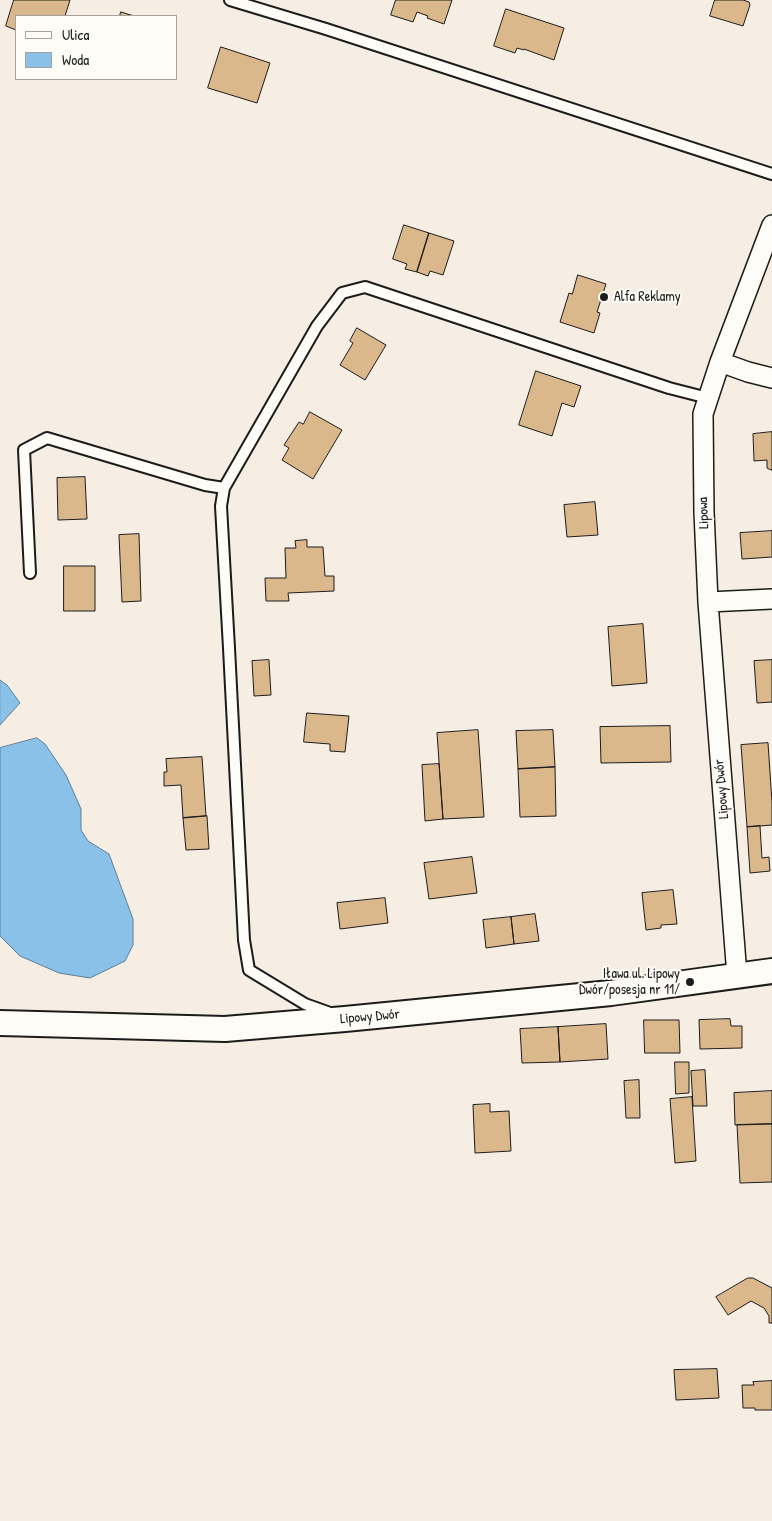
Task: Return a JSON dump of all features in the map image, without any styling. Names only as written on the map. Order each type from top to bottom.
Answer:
[{"type":"street","name":"Lipowa","points":[[708,602],[704,512],[703,414],[720,362],[772,225]]},
{"type":"street","points":[[720,362],[772,378]]},
{"type":"street","points":[[708,602],[772,599]]},
{"type":"street","name":"Lipowy Dwór","points":[[708,602],[738,976]]},
{"type":"street","name":"Lipowy Dwór","points":[[0,1023],[225,1028],[345,1019],[611,993],[772,971]]},
{"type":"lane","points":[[230,0],[354,38],[772,174]]},
{"type":"lane","points":[[345,1019],[305,1004],[249,970],[244,940],[221,506],[224,488],[317,326],[342,293],[365,287],[669,388],[708,398]]},
{"type":"lane","points":[[30,572],[24,450],[47,438],[205,485],[224,488]]},
{"type":"water","points":[[0,680],[7,685],[20,703],[0,725]]},
{"type":"water","points":[[37,738],[45,744],[66,775],[81,809],[81,830],[88,841],[109,854],[133,919],[133,945],[125,961],[90,978],[59,973],[20,956],[0,936],[0,748]]},
{"type":"building","points":[[14,0],[70,0],[65,15],[15,15],[15,30],[6,26]]},
{"type":"building","points":[[396,0],[452,0],[444,24],[417,12],[413,22],[391,15]]},
{"type":"building","points":[[715,0],[743,0],[749,2],[750,5],[743,26],[710,16]]},
{"type":"building","points":[[506,9],[564,28],[554,60],[524,49],[517,48],[515,53],[494,46]]},
{"type":"building","points":[[121,12],[131,15],[120,15]]},
{"type":"building","points":[[221,47],[270,63],[257,103],[208,88]]},
{"type":"building","points":[[404,225],[429,233],[417,272],[405,269],[407,264],[393,259]]},
{"type":"building","points":[[429,233],[454,241],[443,275],[430,271],[428,276],[417,272]]},
{"type":"building","points":[[578,275],[606,284],[597,312],[600,313],[594,333],[560,322],[569,293],[572,294]]},
{"type":"building","points":[[357,328],[386,345],[365,380],[340,365],[353,343],[350,341]]},
{"type":"building","points":[[536,371],[581,386],[574,407],[562,403],[552,436],[519,425]]},
{"type":"building","points":[[310,412],[342,430],[313,479],[282,460],[289,448],[284,445],[299,422],[303,424]]},
{"type":"building","points":[[772,432],[771,470],[767,468],[767,460],[754,461],[753,434]]},
{"type":"building","points":[[85,477],[87,519],[58,520],[57,478]]},
{"type":"building","points":[[595,502],[598,535],[567,537],[564,505]]},
{"type":"building","points":[[772,531],[772,557],[742,559],[740,533]]},
{"type":"building","points":[[139,534],[141,601],[122,602],[119,535]]},
{"type":"building","points":[[307,540],[307,547],[323,547],[325,576],[334,576],[334,591],[288,593],[289,601],[266,601],[265,578],[286,578],[285,548],[296,548],[295,541]]},
{"type":"building","points":[[64,566],[95,566],[95,611],[64,611]]},
{"type":"building","points":[[643,624],[647,683],[612,686],[608,627]]},
{"type":"building","points":[[269,660],[271,695],[254,696],[252,661]]},
{"type":"building","points":[[772,660],[772,702],[757,703],[754,661]]},
{"type":"building","points":[[307,713],[349,716],[345,752],[330,751],[330,744],[304,742]]},
{"type":"building","points":[[670,726],[671,762],[601,763],[600,727]]},
{"type":"building","points":[[478,730],[484,817],[443,819],[437,733]]},
{"type":"building","points":[[553,730],[555,767],[518,769],[516,731]]},
{"type":"building","points":[[768,743],[772,825],[747,827],[741,745]]},
{"type":"building","points":[[202,757],[206,816],[183,818],[181,785],[164,786],[164,772],[167,772],[166,759]]},
{"type":"building","points":[[439,764],[443,819],[425,821],[422,765]]},
{"type":"building","points":[[555,767],[556,816],[520,817],[518,769]]},
{"type":"building","points":[[207,816],[209,849],[186,850],[183,818]]},
{"type":"building","points":[[760,826],[762,858],[769,857],[770,871],[750,873],[747,827]]},
{"type":"building","points":[[472,857],[477,893],[429,899],[424,863]]},
{"type":"building","points":[[673,890],[677,924],[661,925],[661,928],[646,930],[642,893]]},
{"type":"building","points":[[385,898],[388,923],[340,929],[337,903]]},
{"type":"building","points":[[535,914],[539,941],[514,944],[511,917]]},
{"type":"building","points":[[511,917],[514,944],[486,948],[483,920]]},
{"type":"building","points":[[730,1019],[731,1026],[742,1026],[742,1048],[700,1049],[699,1020]]},
{"type":"building","points":[[644,1020],[679,1020],[680,1053],[645,1053]]},
{"type":"building","points":[[606,1024],[608,1059],[560,1062],[558,1027]]},
{"type":"building","points":[[558,1027],[560,1062],[522,1063],[520,1029]]},
{"type":"building","points":[[675,1062],[689,1062],[689,1093],[676,1094]]},
{"type":"building","points":[[705,1070],[707,1106],[693,1106],[691,1071]]},
{"type":"building","points":[[639,1080],[640,1118],[626,1118],[624,1081]]},
{"type":"building","points":[[772,1091],[772,1124],[735,1125],[734,1093]]},
{"type":"building","points":[[692,1097],[696,1161],[675,1163],[670,1099]]},
{"type":"building","points":[[490,1104],[490,1112],[509,1111],[511,1151],[475,1153],[473,1105]]},
{"type":"building","points":[[772,1124],[772,1182],[740,1183],[737,1125]]},
{"type":"building","points":[[748,1278],[753,1278],[772,1288],[772,1323],[769,1323],[769,1316],[764,1308],[751,1301],[728,1315],[716,1297]]},
{"type":"building","points":[[717,1369],[719,1398],[676,1400],[674,1370]]},
{"type":"building","points":[[772,1381],[772,1410],[743,1408],[742,1385],[754,1385],[753,1382]]},
{"type":"place","name":"Alfa Reklamy","points":[[604,297]]},
{"type":"place","name":"Iława ul. Lipowy Dwór/posesja nr 11/","points":[[690,982]]}]
